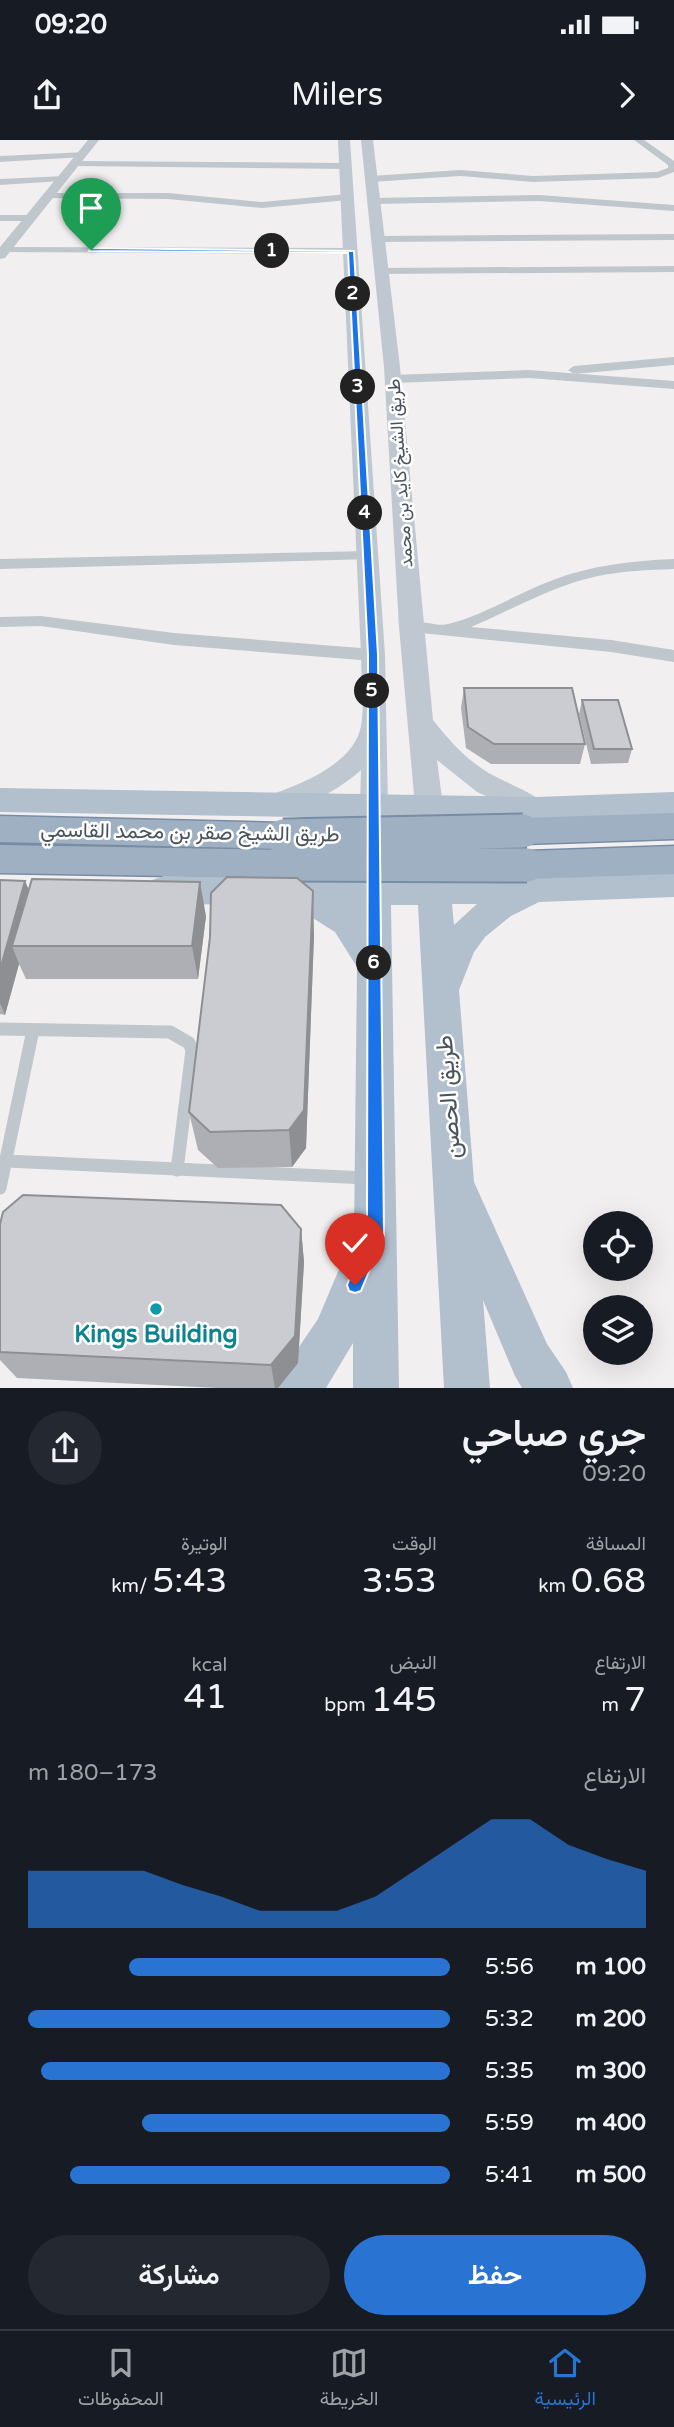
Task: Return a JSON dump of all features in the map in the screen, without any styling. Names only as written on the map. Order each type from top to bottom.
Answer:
[{"type":"highway","name":"طريق الشيخ صقر بن محمد القاسمي","points":[[530,849],[674,825]]},
{"type":"highway","name":"طريق الشيخ صقر بن محمد القاسمي","points":[[0,829],[281,850]]},
{"type":"highway","name":"طريق الشيخ صقر بن محمد القاسمي","points":[[0,859],[281,850],[530,849],[674,860]]},
{"type":"main road","name":"طريق الشيخ كايد بن محمد","points":[[344,140],[373,655],[374,805]]},
{"type":"main road","name":"طريق الشيخ كايد بن محمد","points":[[367,140],[392,379],[411,627],[429,806]]},
{"type":"main road","points":[[348,207],[374,208]]},
{"type":"main road","points":[[422,724],[436,744],[478,781],[530,849]]},
{"type":"main road","points":[[271,805],[319,788],[338,776],[354,762],[372,731]]},
{"type":"main road","points":[[0,800],[429,806],[530,849],[674,884]]},
{"type":"main road","points":[[0,887],[298,892],[435,890],[530,849],[674,804]]},
{"type":"main road","points":[[374,805],[376,1388]]},
{"type":"main road","name":"طريق الحصن","points":[[429,806],[467,1388]]},
{"type":"main road","points":[[441,990],[462,940],[490,912],[508,900],[530,849]]},
{"type":"main road","points":[[298,892],[337,911],[362,941],[374,967]]},
{"type":"main road","points":[[453,1179],[531,1360],[550,1388]]},
{"type":"main road","points":[[298,1388],[334,1335],[376,1235]]},
{"type":"street","points":[[2,252],[94,140]]},
{"type":"street","points":[[371,179],[474,173],[527,178],[648,175],[666,173],[674,167],[638,140]]},
{"type":"street","points":[[0,159],[346,166]]},
{"type":"street","points":[[648,175],[654,186]]},
{"type":"street","points":[[584,177],[592,193]]},
{"type":"street","points":[[0,182],[62,178]]},
{"type":"street","points":[[374,208],[592,193],[669,208]]},
{"type":"street","points":[[47,196],[167,196],[262,205],[348,207]]},
{"type":"street","points":[[659,197],[669,208],[674,221]]},
{"type":"street","points":[[0,218],[29,218]]},
{"type":"street","points":[[377,239],[674,237]]},
{"type":"street","points":[[2,252],[351,251]]},
{"type":"street","points":[[381,271],[674,269]]},
{"type":"street","points":[[392,379],[528,374],[674,361]]},
{"type":"street","points":[[528,374],[674,385]]},
{"type":"street","points":[[0,564],[367,556]]},
{"type":"street","points":[[448,631],[559,583],[593,572],[631,566],[674,564]]},
{"type":"street","points":[[0,622],[41,621],[174,639],[373,655]]},
{"type":"street","points":[[411,627],[611,646],[674,656]]},
{"type":"lane","points":[[0,1029],[170,1032],[189,1043],[192,1050],[177,1170]]},
{"type":"lane","points":[[0,1188],[33,1030]]},
{"type":"lane","points":[[7,1161],[375,1178]]},
{"type":"building","points":[[464,688],[572,688],[585,744],[494,744],[468,727]]},
{"type":"building","points":[[582,700],[618,700],[632,749],[594,749]]},
{"type":"building","points":[[227,877],[297,878],[313,891],[304,1110],[289,1130],[210,1132],[189,1112],[210,937],[211,893]]},
{"type":"building","points":[[32,879],[200,882],[192,946],[12,946]]},
{"type":"building","points":[[0,880],[25,881],[0,970]]},
{"type":"building","name":"Kings Building","points":[[23,1195],[281,1205],[301,1229],[295,1336],[271,1365],[0,1352],[0,1224],[3,1212]]},
{"type":"place","name":"Kings Building","points":[[156,1309]]},
{"type":"route","points":[[91,250],[351,251],[373,655],[376,1235],[355,1285]]}]
